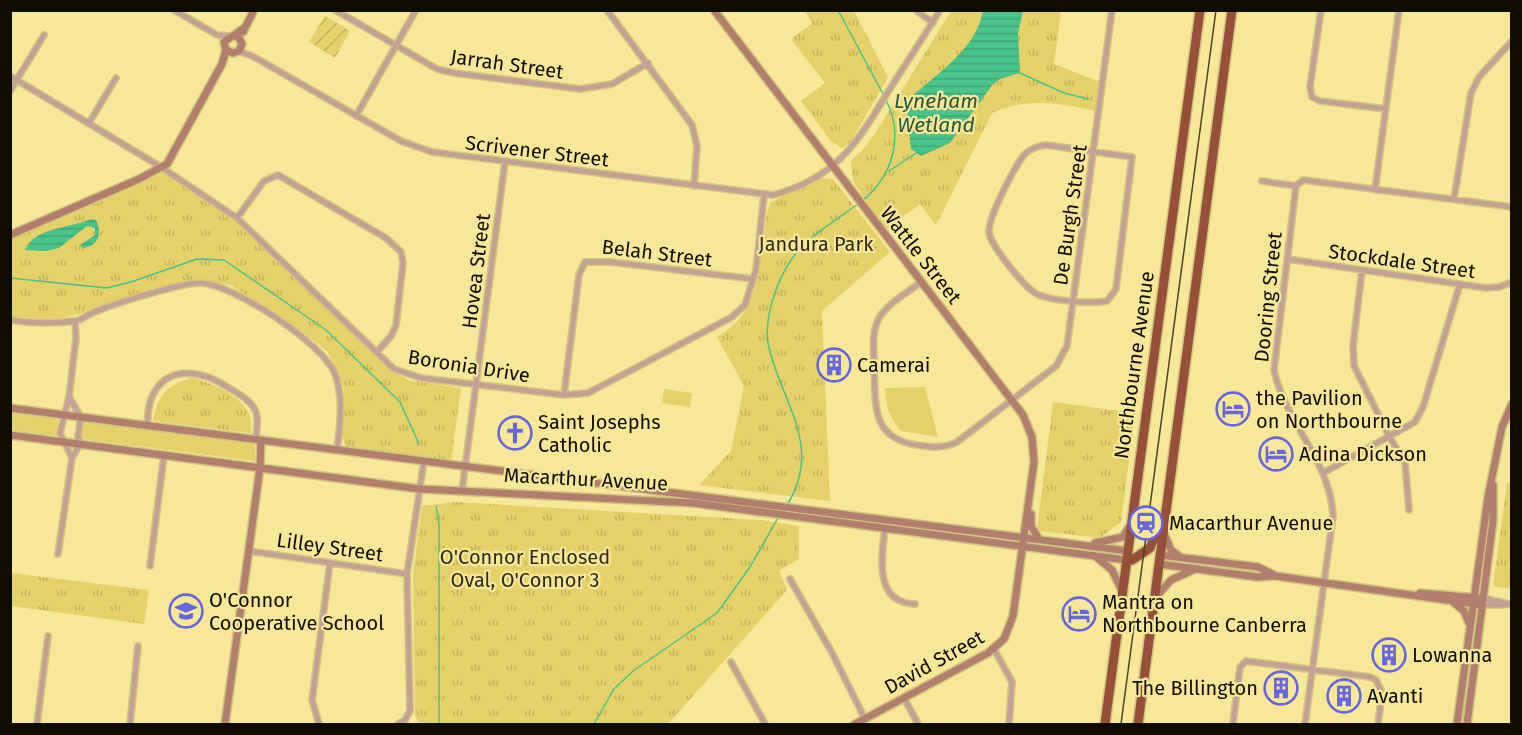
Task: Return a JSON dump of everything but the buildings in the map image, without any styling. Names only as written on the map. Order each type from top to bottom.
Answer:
[{"type":"highway","name":"Northbourne Avenue","points":[[1105,724],[1200,10]]},
{"type":"highway","points":[[1138,724],[1232,10]]},
{"type":"highway","points":[[1146,553],[1155,540],[1166,508]]},
{"type":"highway","points":[[1128,557],[1146,553],[1160,559]]},
{"type":"highway","name":"Macarthur Avenue","points":[[1128,557],[1160,559]]},
{"type":"main road","points":[[11,234],[161,167],[170,159],[254,10]]},
{"type":"main road","name":"Wattle Street","points":[[714,10],[1012,400],[1029,426],[1034,450],[1024,543]]},
{"type":"main road","points":[[231,36],[244,28]]},
{"type":"main road","points":[[231,36],[234,47]]},
{"type":"main road","points":[[231,36],[234,47]]},
{"type":"main road","points":[[1457,724],[1484,520],[1502,428],[1512,405]]},
{"type":"main road","name":"Macarthur Avenue","points":[[10,408],[424,461],[771,509],[793,507],[1094,556],[1128,557]]},
{"type":"main road","name":"Macarthur Avenue","points":[[10,435],[420,489],[693,499]]},
{"type":"main road","points":[[225,724],[260,468],[259,440]]},
{"type":"main road","points":[[1467,724],[1467,706],[1493,521],[1493,480]]},
{"type":"main road","points":[[1029,503],[1031,526],[1039,539]]},
{"type":"main road","name":"Macarthur Avenue","points":[[771,509],[787,515],[886,523]]},
{"type":"main road","points":[[1072,543],[1100,544],[1123,537],[1132,518]]},
{"type":"main road","points":[[1484,520],[1493,521]]},
{"type":"main road","points":[[1163,531],[1171,550],[1182,558]]},
{"type":"main road","name":"Macarthur Avenue","points":[[1024,543],[1039,539],[1072,543],[1128,557]]},
{"type":"main road","name":"David Street","points":[[855,724],[994,649],[1010,629],[1024,543]]},
{"type":"main road","points":[[1094,556],[1112,570],[1122,591]]},
{"type":"main road","points":[[1160,559],[1182,558],[1258,567],[1276,576]]},
{"type":"main road","points":[[1160,559],[1195,568],[1257,577],[1276,576],[1483,602]]},
{"type":"main road","points":[[1478,560],[1488,561]]},
{"type":"main road","points":[[1155,598],[1171,580],[1195,568]]},
{"type":"main road","points":[[1388,591],[1448,600],[1474,600]]},
{"type":"main road","points":[[1448,600],[1464,611],[1470,629]]},
{"type":"street","name":"Scrivener Street","points":[[174,10],[234,47],[416,147],[505,162],[764,195],[800,187],[832,165],[857,142],[940,10]]},
{"type":"street","name":"Jarrah Street","points":[[335,10],[437,69],[580,89],[612,84],[648,63]]},
{"type":"street","points":[[356,116],[416,10]]},
{"type":"street","points":[[607,10],[685,114],[695,134],[697,146],[694,186]]},
{"type":"street","points":[[916,10],[933,23]]},
{"type":"street","name":"De Burgh Street","points":[[921,282],[880,316],[874,330],[876,409],[880,424],[893,437],[905,443],[938,448],[949,446],[1056,366],[1067,346],[1112,10]]},
{"type":"street","points":[[1321,10],[1310,87],[1312,97],[1320,101],[1386,109]]},
{"type":"street","points":[[1375,190],[1399,10]]},
{"type":"street","points":[[10,91],[44,35]]},
{"type":"street","name":"Scrivener Street","points":[[217,35],[231,36]]},
{"type":"street","points":[[1454,200],[1472,93],[1479,77],[1512,41]]},
{"type":"street","name":"Boronia Drive","points":[[10,76],[161,167],[237,218],[394,369],[421,378],[564,395],[588,393],[732,317],[747,302],[753,279],[764,195]]},
{"type":"street","points":[[89,123],[116,78]]},
{"type":"street","points":[[1046,145],[1093,151],[1132,158],[1114,294],[1102,302],[1040,296],[1030,290],[993,244],[989,230],[992,216],[1026,153],[1046,145]]},
{"type":"street","name":"Hovea Street","points":[[462,491],[505,162]]},
{"type":"street","points":[[237,218],[264,181],[278,176],[396,246],[403,263],[396,325],[391,336],[377,351]]},
{"type":"street","points":[[1263,181],[1296,186],[1303,180],[1512,207]]},
{"type":"street","name":"Dooring Street","points":[[1296,186],[1274,370],[1278,390],[1330,490],[1333,516],[1305,724]]},
{"type":"street","name":"Stockdale Street","points":[[1287,259],[1486,288],[1499,287],[1512,282]]},
{"type":"street","name":"Belah Street","points":[[564,395],[579,276],[585,262],[611,262],[753,279]]},
{"type":"street","points":[[1362,270],[1353,357],[1356,374],[1408,470],[1409,510]]},
{"type":"street","points":[[10,320],[31,323],[75,321],[182,286],[200,283],[228,289],[310,342],[322,353],[334,371],[340,389],[337,450]]},
{"type":"street","points":[[1323,473],[1390,438],[1410,426],[1420,415],[1460,284]]},
{"type":"street","points":[[72,458],[62,442],[60,433],[62,415],[69,397],[76,338],[75,321]]},
{"type":"street","points":[[147,426],[152,398],[162,384],[175,375],[194,371],[210,375],[247,400],[256,413],[259,440]]},
{"type":"street","points":[[58,554],[72,458],[80,444],[78,436],[81,417],[69,397]]},
{"type":"street","points":[[150,566],[164,455]]},
{"type":"street","points":[[398,724],[405,720],[410,711],[407,574],[424,461]]},
{"type":"street","points":[[886,523],[881,573],[894,598],[905,604],[915,604]]},
{"type":"street","name":"Lilley Street","points":[[249,551],[407,574]]},
{"type":"street","points":[[319,724],[312,700],[330,562]]},
{"type":"street","points":[[790,579],[831,651],[865,719]]},
{"type":"street","points":[[1483,602],[1509,605]]},
{"type":"street","points":[[37,724],[48,636]]},
{"type":"street","points":[[130,724],[138,646]]},
{"type":"street","points":[[994,649],[1012,682],[1009,724]]},
{"type":"street","points":[[731,662],[765,724]]},
{"type":"street","points":[[1233,724],[1240,667],[1244,662],[1313,669],[1376,680],[1382,693],[1378,724]]},
{"type":"street","points":[[904,698],[918,724]]},
{"type":"street","points":[[405,720],[411,724]]},
{"type":"green space","points":[[805,11],[854,11],[888,77],[850,143],[842,148],[831,141],[801,101],[825,83],[791,39],[812,23]]},
{"type":"green space","points":[[951,11],[1061,11],[1054,64],[1100,82],[1096,111],[1056,104],[1030,103],[992,113],[936,225],[920,204],[885,230],[853,181],[851,160],[861,152],[874,135]]},
{"type":"green space","points":[[325,16],[350,31],[335,58],[309,42]]},
{"type":"green space","points":[[164,173],[225,211],[247,229],[393,370],[408,380],[461,388],[451,461],[347,447],[342,436],[344,388],[327,351],[285,319],[230,285],[204,281],[186,282],[78,315],[55,319],[11,317],[10,237],[101,201],[141,179]]},
{"type":"green space","name":"Jandura Park","points":[[822,178],[833,179],[890,252],[822,311],[830,501],[699,485],[731,451],[744,386],[717,337],[732,327],[743,314],[751,299],[757,282],[767,212],[771,202]]},
{"type":"green space","points":[[193,378],[216,386],[240,401],[250,416],[251,433],[153,421],[158,404],[165,392],[176,384]]},
{"type":"green space","points":[[925,387],[938,437],[901,431],[887,406],[885,388]]},
{"type":"green space","points":[[664,389],[692,393],[690,407],[662,403]]},
{"type":"green space","points":[[1053,402],[1135,413],[1121,522],[1100,538],[1037,529]]},
{"type":"green space","points":[[11,411],[58,418],[57,436],[11,430]]},
{"type":"green space","points":[[83,422],[255,444],[255,461],[81,439]]},
{"type":"green space","points":[[1507,483],[1512,483],[1511,589],[1493,586]]},
{"type":"green space","name":"O'Connor Enclosed Oval, O'Connor 3","points":[[455,502],[760,520],[799,526],[799,559],[779,571],[787,590],[668,724],[420,724],[415,716],[413,574],[422,506]]},
{"type":"green space","points":[[11,573],[149,590],[144,624],[11,606]]},
{"type":"water","name":"Lyneham Wetland","points":[[983,11],[1023,11],[1018,33],[1020,73],[1000,79],[993,84],[950,143],[921,156],[911,149],[907,115],[911,97],[964,49],[979,25]]},
{"type":"water","points":[[91,219],[96,220],[99,230],[98,238],[92,245],[82,248],[80,245],[95,235],[95,228],[87,226],[59,248],[46,251],[25,250],[30,242],[45,232]]},
{"type":"waterway","points":[[838,10],[883,94]]},
{"type":"waterway","points":[[1020,73],[1064,93],[1088,99]]},
{"type":"waterway","points":[[862,201],[881,180],[893,154],[894,126],[885,98]]},
{"type":"waterway","points":[[889,171],[916,153]]},
{"type":"waterway","points":[[787,505],[798,483],[802,462],[801,442],[768,343],[770,311],[781,278],[798,251],[822,229],[858,204]]},
{"type":"waterway","points":[[10,278],[107,288],[197,259],[224,260],[326,330],[400,402],[419,444]]},
{"type":"waterway","points":[[436,506],[439,524],[439,724]]},
{"type":"waterway","points":[[594,724],[614,689],[633,671],[717,613],[750,567],[779,516]]},
{"type":"tram line","points":[[1121,724],[1216,10]]},
{"type":"place","name":"Camerai","points":[[834,365]]},
{"type":"place","name":"the Pavilion on Northbourne","points":[[1233,409]]},
{"type":"place","name":"Saint Josephs Catholic","points":[[515,433]]},
{"type":"place","name":"Adina Dickson","points":[[1276,454]]},
{"type":"place","name":"Macarthur Avenue","points":[[1146,523]]},
{"type":"place","name":"O'Connor Cooperative School","points":[[186,611]]},
{"type":"place","name":"Mantra on Northbourne Canberra","points":[[1079,614]]},
{"type":"place","name":"Lowanna","points":[[1389,655]]},
{"type":"place","name":"The Billington","points":[[1281,688]]},
{"type":"place","name":"Avanti","points":[[1344,696]]}]
